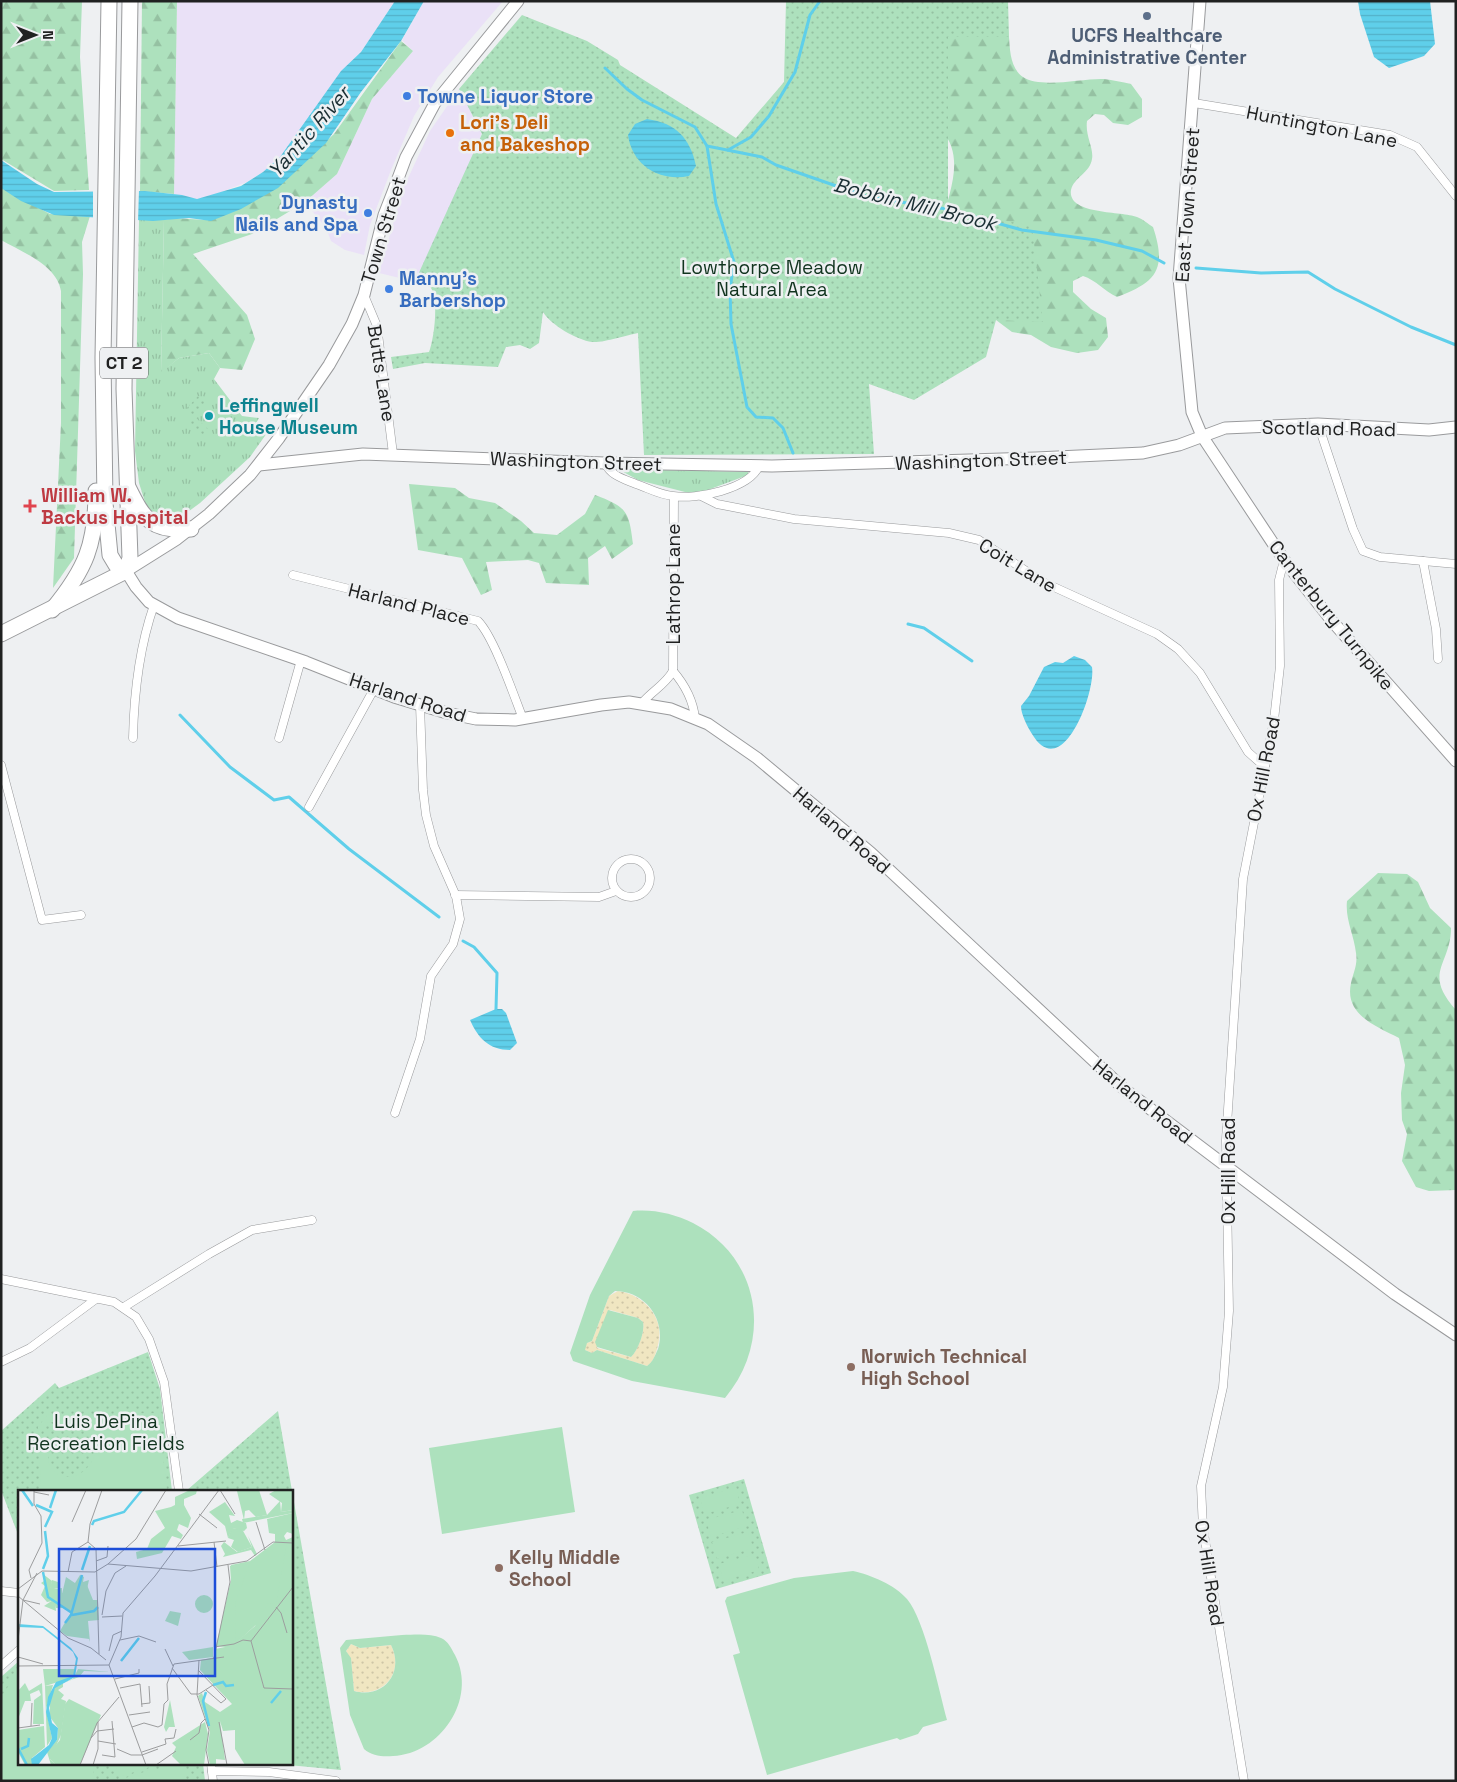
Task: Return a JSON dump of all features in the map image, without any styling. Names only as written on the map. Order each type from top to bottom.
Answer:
[{"type":"highway","name":"CT 2","points":[[52,610],[75,580],[90,549],[96,504],[96,450],[103,428],[104,244],[109,1]]},
{"type":"highway","name":"CT 2","points":[[1,634],[52,610],[126,571],[130,558],[125,481],[125,245],[130,1]]},
{"type":"highway","points":[[103,428],[109,549],[113,562],[126,571]]},
{"type":"highway","points":[[125,481],[140,510],[152,524],[172,529],[191,529]]},
{"type":"main road","name":"Town Street","points":[[259,465],[329,365],[352,324],[364,295],[384,215],[406,156],[436,103],[518,1]]},
{"type":"main road","name":"East Town Street","points":[[1200,1],[1180,278],[1192,412],[1202,436]]},
{"type":"main road","name":"Scotland Road","points":[[1202,436],[1225,428],[1318,424],[1429,430],[1456,427]]},
{"type":"main road","name":"Washington Street","points":[[259,465],[284,464],[324,457],[393,454],[605,463],[759,466],[1036,458],[1143,453],[1179,445],[1202,436]]},
{"type":"main road","name":"Canterbury Turnpike","points":[[1202,436],[1284,560],[1332,620],[1456,761]]},
{"type":"main road","points":[[126,571],[191,529],[259,465]]},
{"type":"main road","name":"Harland Road","points":[[126,571],[138,591],[154,605],[193,623],[301,660],[420,705],[476,719],[523,719],[612,703],[642,703],[695,718],[738,744],[849,835],[1108,1076],[1226,1169],[1395,1294],[1456,1335]]},
{"type":"street","name":"Huntington Lane","points":[[1194,103],[1390,135],[1417,147],[1456,196]]},
{"type":"street","name":"Butts Lane","points":[[364,295],[377,326],[393,454]]},
{"type":"street","points":[[1318,424],[1362,551],[1376,556],[1456,564]]},
{"type":"street","name":"Lathrop Lane","points":[[605,463],[614,474],[674,496],[701,496],[751,478],[759,466]]},
{"type":"street","name":"Lathrop Lane","points":[[642,703],[649,695],[663,685],[673,671],[674,496]]},
{"type":"street","name":"Coit Lane","points":[[701,496],[717,504],[794,519],[949,533],[979,540],[1043,582],[1157,634],[1178,649],[1200,673],[1248,752],[1265,767]]},
{"type":"street","name":"Ox Hill Road","points":[[1244,1781],[1200,1502],[1203,1474],[1219,1408],[1225,1366],[1229,1311],[1226,1169],[1228,1109],[1243,879],[1249,838],[1274,720],[1280,666],[1279,580],[1284,560]]},
{"type":"street","points":[[1423,561],[1436,628],[1438,659]]},
{"type":"street","name":"Harland Place","points":[[293,575],[478,621],[485,630],[497,656],[523,719]]},
{"type":"street","points":[[132,738],[137,681],[143,643],[154,605]]},
{"type":"street","points":[[280,738],[301,660]]},
{"type":"street","name":"Lathrop Lane","points":[[673,671],[688,692],[695,718]]},
{"type":"street","points":[[309,807],[374,689]]},
{"type":"street","points":[[395,1113],[420,1040],[431,976],[457,936],[460,914],[455,894],[434,846],[424,806],[420,705]]},
{"type":"street","points":[[1,764],[42,920],[81,915]]},
{"type":"street","points":[[455,894],[599,897],[616,891],[631,897],[643,893],[650,879],[644,864],[630,859],[616,865],[612,880],[616,891]]},
{"type":"street","points":[[124,1307],[209,1254],[252,1230],[312,1220]]},
{"type":"street","points":[[1,1279],[96,1299],[124,1307],[136,1317],[145,1331],[160,1367],[168,1400],[179,1490]]},
{"type":"street","points":[[1,1362],[38,1342],[96,1299]]},
{"type":"street","points":[[1,1592],[18,1593]]},
{"type":"street","points":[[1,1666],[18,1651]]},
{"type":"street","points":[[213,1781],[211,1767],[336,1781]]},
{"type":"shaded area","points":[[177,1],[395,1],[361,52],[343,70],[274,165],[247,182],[211,196],[197,199],[174,194]]},
{"type":"shaded area","points":[[424,1],[503,1],[438,77],[414,116],[370,225],[364,255],[345,250],[331,241],[326,228],[305,202],[337,174],[372,99],[413,51],[402,40]]},
{"type":"shaded area","points":[[459,89],[482,134],[472,158],[416,282],[379,273],[403,189],[430,131]]},
{"type":"green space","points":[[1,1],[82,1],[80,57],[89,190],[54,191],[1,159]]},
{"type":"green space","points":[[142,1],[177,1],[174,194],[140,191]]},
{"type":"green space","name":"Lowthorpe Meadow Natural Area","points":[[786,1],[1008,1],[1009,37],[948,37],[948,209],[953,219],[958,221],[988,214],[1007,221],[1032,226],[1043,322],[996,320],[986,357],[914,400],[869,384],[874,454],[644,455],[638,333],[602,341],[586,341],[558,327],[543,312],[539,343],[530,349],[520,345],[506,347],[498,367],[425,363],[393,369],[391,357],[429,352],[433,338],[435,302],[430,286],[416,282],[417,277],[482,134],[459,89],[522,15],[587,41],[618,60],[620,65],[736,138],[784,82]]},
{"type":"green space","points":[[948,37],[1009,37],[1013,64],[1023,77],[1051,83],[1095,79],[1114,80],[1131,84],[1142,99],[1142,117],[1128,125],[1113,123],[1104,115],[1095,114],[1087,121],[1087,132],[1092,151],[1091,164],[1075,182],[1071,190],[1072,198],[1077,204],[1086,208],[1129,215],[1141,219],[1153,227],[1157,241],[1159,254],[1155,272],[1150,279],[1131,291],[1117,297],[1083,276],[1073,281],[1073,292],[1091,309],[1106,318],[1108,337],[1098,350],[1077,353],[1051,347],[1031,335],[1012,332],[996,320],[942,224],[954,175],[953,151],[949,140],[941,129]]},
{"type":"green space","points":[[401,41],[413,51],[372,99],[337,174],[305,202],[252,234],[193,254],[247,315],[255,339],[242,370],[220,368],[209,353],[179,358],[161,373],[164,220],[176,218],[204,220],[303,163],[334,134]]},
{"type":"green space","points":[[1,188],[50,214],[90,216],[82,242],[83,274],[74,558],[53,588],[61,423],[61,291],[53,274],[46,267],[1,240]]},
{"type":"green space","points":[[139,220],[164,220],[161,372],[179,358],[209,353],[220,368],[214,379],[242,416],[259,418],[255,425],[267,433],[250,457],[200,503],[181,517],[162,522],[146,505],[139,483],[135,451]]},
{"type":"green space","points":[[198,396],[206,403],[194,416],[210,431],[204,436],[188,421],[193,416],[187,408]]},
{"type":"green space","points":[[618,469],[748,472],[748,475],[705,491],[689,493],[638,480]]},
{"type":"green space","points":[[409,484],[455,488],[469,498],[495,503],[521,521],[534,533],[557,535],[585,514],[595,495],[620,507],[628,517],[633,544],[612,559],[605,546],[588,558],[589,585],[546,583],[539,563],[528,560],[486,562],[492,590],[481,595],[462,558],[418,550]]},
{"type":"green space","points":[[1378,873],[1407,874],[1418,882],[1430,908],[1451,928],[1450,941],[1439,977],[1446,997],[1456,1010],[1456,1190],[1429,1191],[1416,1187],[1402,1161],[1407,1134],[1402,1120],[1401,1093],[1405,1065],[1399,1038],[1372,1024],[1357,1011],[1352,1003],[1350,994],[1356,957],[1347,914],[1347,901]]},
{"type":"green space","points":[[633,1211],[664,1213],[693,1223],[716,1238],[733,1257],[746,1279],[752,1302],[754,1327],[750,1352],[740,1376],[725,1398],[632,1381],[573,1361],[570,1353],[590,1295]],"holes":[[[615,1291],[626,1292],[636,1296],[651,1309],[659,1328],[658,1349],[647,1366],[597,1350],[592,1353],[585,1350],[587,1343],[592,1341],[609,1296]]]},
{"type":"green space","points":[[608,1310],[638,1318],[643,1322],[640,1341],[631,1357],[597,1347],[595,1342]]},
{"type":"green space","name":"Luis DePina Recreation Fields","points":[[148,1352],[160,1389],[172,1490],[18,1490],[18,1534],[1,1490],[1,1431],[55,1383],[59,1388]]},
{"type":"green space","points":[[278,1411],[292,1490],[187,1490]]},
{"type":"green space","points":[[158,1413],[167,1490],[41,1490],[38,1427],[47,1415]],"holes":[[[53,1422],[60,1427],[84,1428],[94,1436],[96,1446],[90,1465],[76,1476],[59,1475],[50,1466],[48,1445],[41,1433],[45,1423]]]},
{"type":"green space","points":[[562,1427],[575,1512],[442,1534],[429,1448]]},
{"type":"green space","points":[[744,1479],[771,1573],[716,1589],[689,1495]]},
{"type":"green space","points":[[736,1487],[740,1504],[704,1514],[700,1498]]},
{"type":"green space","points":[[292,1491],[341,1770],[278,1764],[292,1764]]},
{"type":"green space","points":[[742,1510],[747,1526],[711,1537],[706,1520]]},
{"type":"green space","points":[[748,1532],[753,1548],[717,1559],[712,1542]]},
{"type":"green space","points":[[755,1554],[759,1570],[723,1581],[719,1564]]},
{"type":"green space","points":[[853,1571],[875,1578],[896,1589],[914,1609],[936,1675],[947,1720],[923,1727],[918,1734],[900,1740],[897,1738],[767,1775],[733,1655],[740,1653],[725,1601],[727,1597],[794,1578]]},
{"type":"green space","points":[[402,1635],[432,1635],[446,1641],[455,1655],[461,1672],[462,1689],[458,1706],[450,1721],[439,1735],[426,1746],[410,1753],[382,1756],[374,1755],[364,1749],[350,1715],[340,1648],[346,1640]],"holes":[[[351,1644],[360,1648],[391,1645],[395,1655],[395,1665],[389,1682],[374,1691],[354,1691],[351,1658],[346,1651]]]},
{"type":"green space","points":[[18,1662],[18,1764],[203,1764],[205,1781],[1,1781],[1,1677]]},
{"type":"green space","points":[[18,1670],[18,1764],[90,1764],[97,1781],[2,1781],[1,1698]]},
{"type":"green space","points":[[113,1764],[151,1764],[150,1767],[122,1776]]},
{"type":"green space","points":[[163,1764],[185,1764],[187,1772],[182,1781],[116,1781],[150,1770],[159,1772],[163,1768]]},
{"type":"sand","points":[[618,1291],[628,1293],[645,1303],[652,1311],[659,1328],[659,1338],[655,1356],[647,1366],[597,1350],[592,1353],[585,1350],[585,1344],[592,1341],[609,1296]],"holes":[[[610,1310],[638,1318],[643,1322],[643,1331],[631,1357],[597,1348]]]},
{"type":"sand","points":[[351,1644],[360,1648],[391,1645],[395,1655],[395,1665],[389,1681],[374,1691],[354,1691],[351,1659],[346,1651]]},
{"type":"water","name":"Yantic River","points":[[395,1],[424,1],[401,41],[361,92],[326,143],[278,188],[241,209],[211,221],[189,218],[153,221],[54,215],[21,201],[1,188],[1,160],[37,184],[54,192],[145,191],[182,195],[197,199],[241,186],[263,172],[280,157],[341,71],[361,52]]},
{"type":"water","points":[[1358,1],[1430,1],[1435,44],[1424,56],[1389,68],[1374,57],[1360,14]]},
{"type":"water","points":[[647,119],[674,128],[686,140],[696,166],[689,176],[678,177],[658,174],[641,163],[635,155],[628,135],[635,124]]},
{"type":"water","points":[[1074,656],[1085,660],[1092,667],[1089,695],[1075,729],[1065,741],[1055,748],[1043,747],[1028,727],[1021,706],[1029,696],[1044,667],[1055,662],[1063,663]]},
{"type":"water","points":[[496,1009],[502,1009],[506,1013],[517,1043],[510,1050],[496,1048],[485,1042],[470,1020]]},
{"type":"pier","points":[[93,188],[139,189],[138,223],[93,219]]},
{"type":"waterway","points":[[728,150],[751,137],[769,116],[795,72],[810,15],[820,1]]},
{"type":"waterway","name":"Bobbin Mill Brook","points":[[605,68],[642,100],[695,127],[707,146],[762,157],[776,165],[868,197],[946,209],[1022,230],[1096,240],[1142,251],[1164,263]]},
{"type":"waterway","points":[[707,146],[716,204],[734,262],[730,289],[731,324],[747,407],[756,417],[773,418],[783,428],[793,453]]},
{"type":"waterway","name":"Bobbin Mill Brook","points":[[1196,268],[1261,273],[1308,272],[1335,289],[1411,327],[1456,345]]},
{"type":"waterway","points":[[908,624],[924,628],[972,661]]},
{"type":"waterway","points":[[180,715],[230,767],[274,800],[289,797],[349,849],[439,917]]},
{"type":"waterway","points":[[463,941],[474,947],[497,973],[496,1009]]},
{"type":"place","name":"UCFS Healthcare Administrative Center","points":[[1147,16]]},
{"type":"place","name":"Towne Liquor Store","points":[[407,96]]},
{"type":"place","name":"Lori's Deli and Bakeshop","points":[[450,133]]},
{"type":"place","name":"Dynasty Nails and Spa","points":[[368,213]]},
{"type":"place","name":"Manny's Barbershop","points":[[389,289]]},
{"type":"place","name":"Leffingwell House Museum","points":[[209,416]]},
{"type":"place","name":"William W. Backus Hospital","points":[[30,506]]},
{"type":"place","name":"Norwich Technical High School","points":[[851,1367]]},
{"type":"place","name":"Kelly Middle School","points":[[499,1568]]}]
